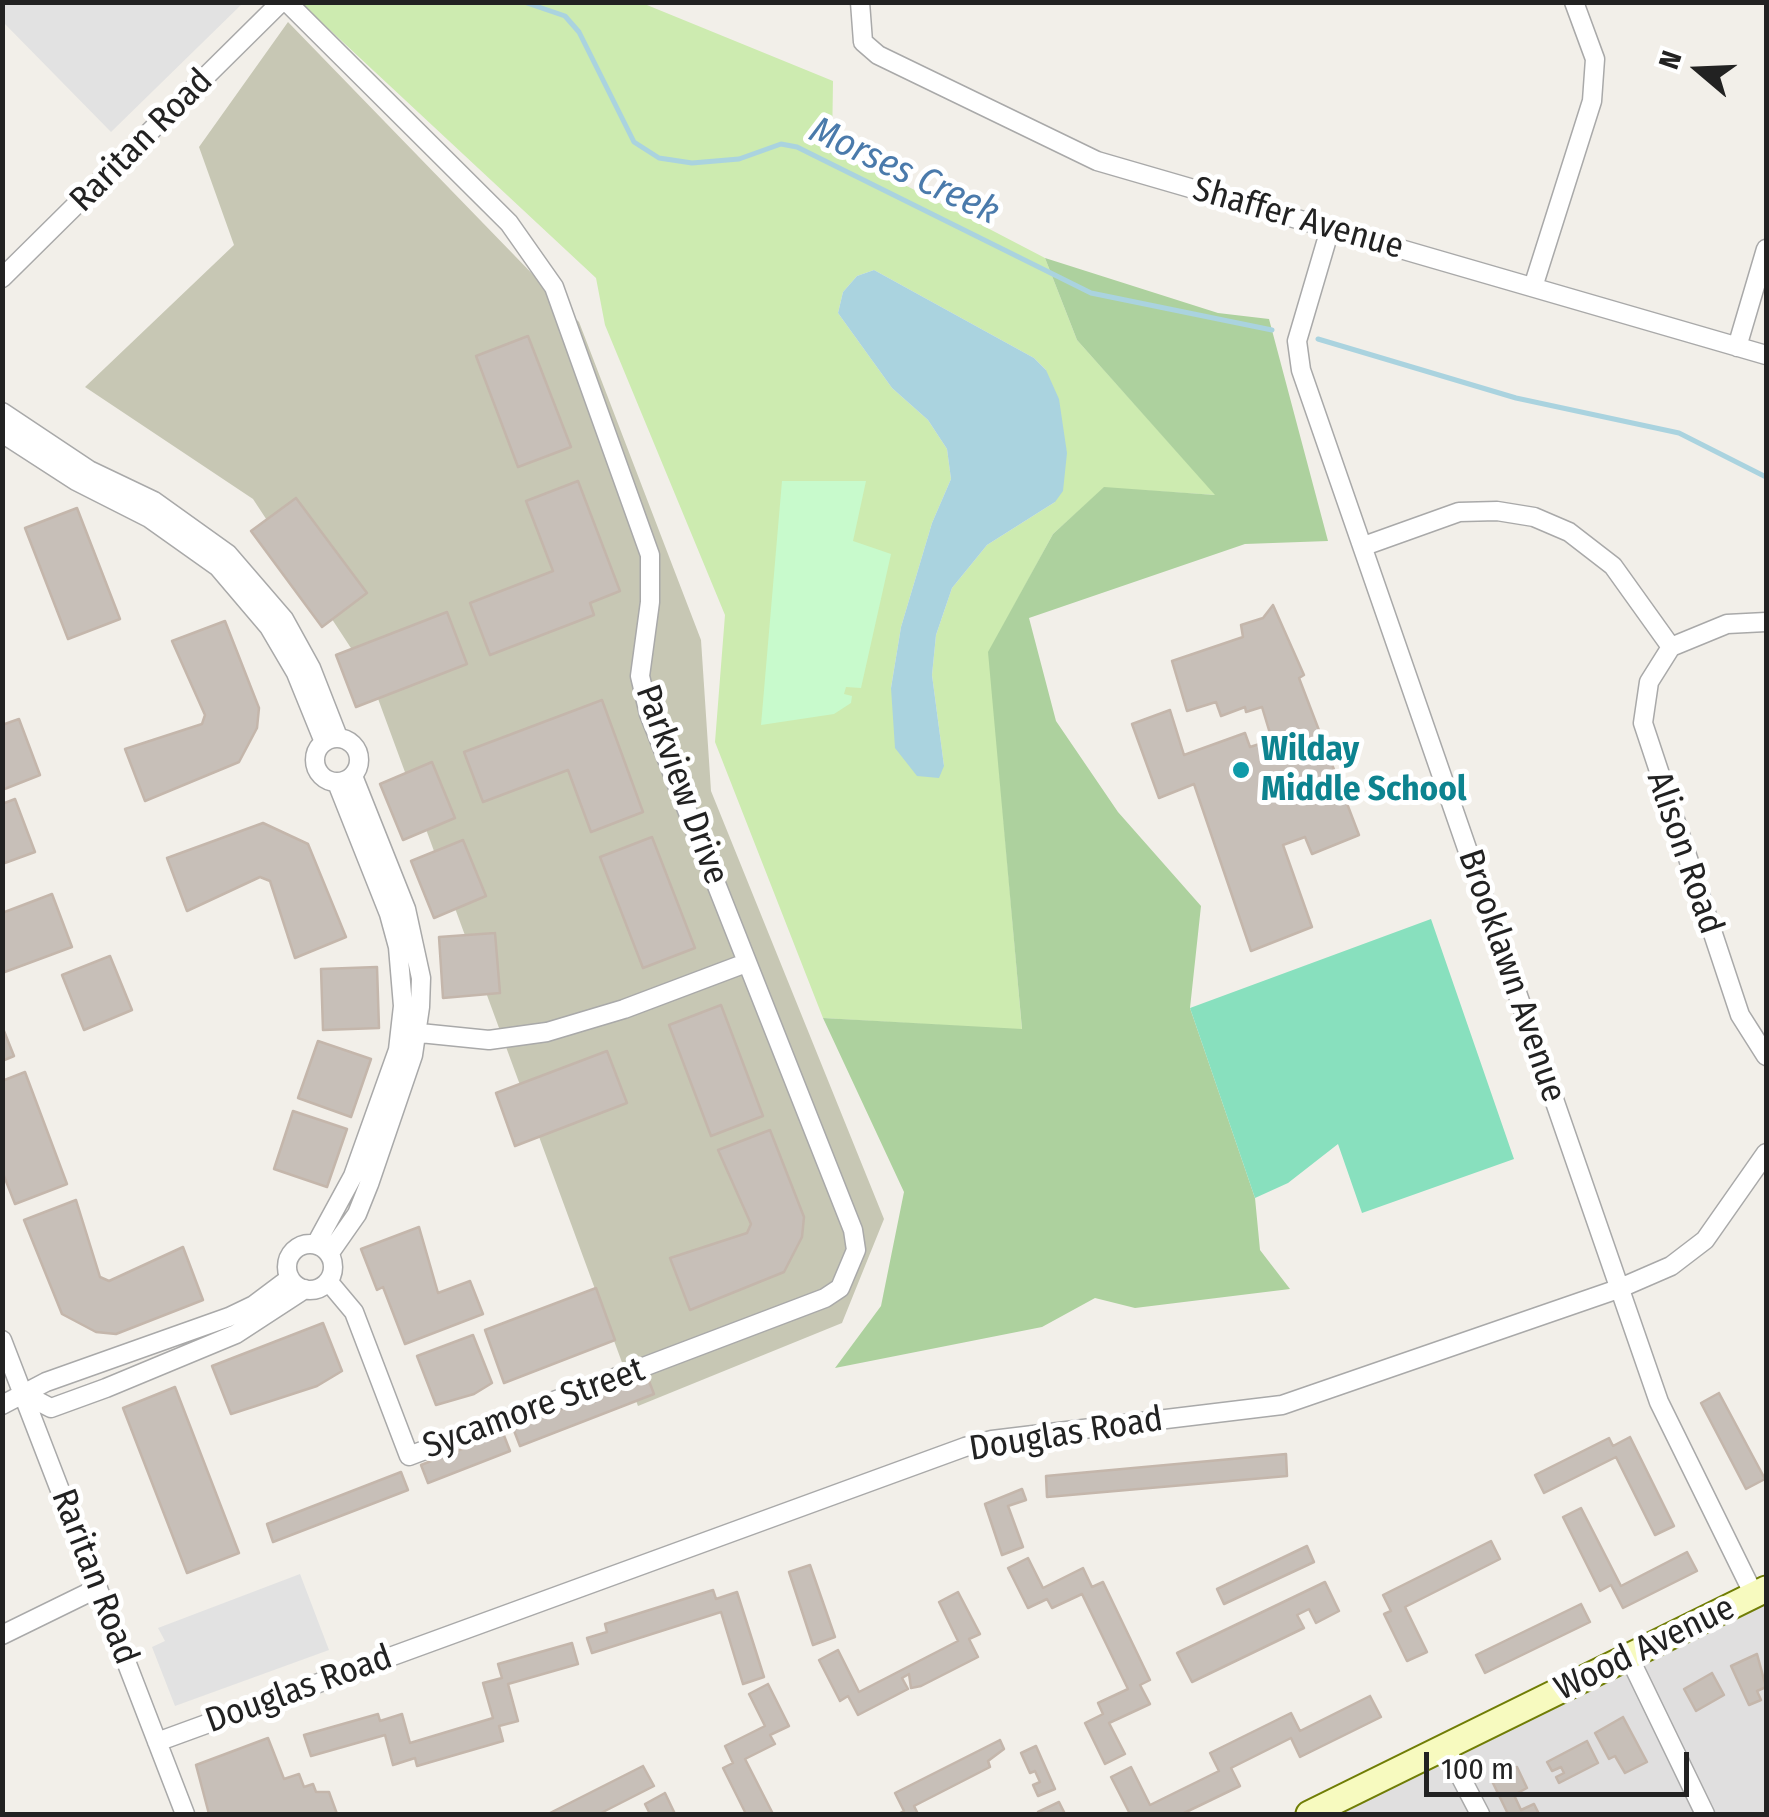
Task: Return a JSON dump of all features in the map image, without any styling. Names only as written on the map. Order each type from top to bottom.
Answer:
[{"type":"main road","name":"Wood Avenue","points":[[1309,1814],[1760,1592]]},
{"type":"street","name":"Raritan Road","points":[[2,278],[284,2]]},
{"type":"street","name":"Parkview Drive","points":[[284,2],[509,223],[554,288],[650,555],[650,602],[640,676],[649,714],[853,1230],[856,1250],[840,1288],[825,1298],[660,1362]]},
{"type":"street","name":"Shaffer Avenue","points":[[860,2],[863,42],[878,55],[1097,161],[1766,355]]},
{"type":"street","points":[[1534,287],[1592,101],[1595,59],[1574,2]]},
{"type":"street","name":"Brooklawn Avenue","points":[[1330,229],[1297,341],[1301,370],[1659,1402],[1760,1592]]},
{"type":"street","points":[[1737,347],[1766,250]]},
{"type":"street","points":[[2,412],[89,470],[154,501],[228,554],[284,620],[311,668],[331,740]]},
{"type":"street","points":[[2,432],[76,481],[149,518],[218,567],[269,627],[331,740],[357,748],[360,763],[345,779],[324,778],[316,767],[316,754],[331,740]]},
{"type":"street","points":[[1364,546],[1459,512],[1497,511],[1534,518],[1569,532],[1600,553],[1626,580],[1672,647],[1727,624],[1766,622]]},
{"type":"street","name":"Alison Road","points":[[1672,647],[1649,682],[1643,712],[1646,742],[1740,1015],[1766,1056]]},
{"type":"street","points":[[322,1249],[356,1214],[369,1184],[421,978],[416,947],[345,779]]},
{"type":"street","points":[[409,1032],[489,1040],[546,1032],[624,1009],[746,962]]},
{"type":"street","name":"Douglas Road","points":[[157,1742],[965,1448],[992,1440],[1282,1405],[1618,1289],[1671,1266],[1705,1240],[1766,1154]]},
{"type":"street","points":[[2,1405],[46,1382],[229,1318],[297,1284],[328,1281],[333,1268],[322,1249],[302,1245],[290,1254],[297,1284]]},
{"type":"street","name":"Sycamore Street","points":[[328,1281],[354,1312],[408,1456],[660,1362]]},
{"type":"street","points":[[24,1394],[52,1408],[236,1334],[297,1284]]},
{"type":"street","name":"Raritan Road","points":[[2,1340],[185,1814]]},
{"type":"street","points":[[119,1356],[127,1377]]},
{"type":"street","points":[[2,1635],[98,1588]]},
{"type":"street","points":[[1629,1657],[1705,1814]]},
{"type":"street","points":[[1445,1747],[1480,1814]]},
{"type":"shaded area","points":[[2,3],[243,3],[111,132],[3,22]]},
{"type":"shaded area","points":[[288,22],[579,322],[701,640],[711,791],[884,1219],[842,1323],[638,1406],[370,677],[253,499],[85,387],[234,245],[199,147]]},
{"type":"shaded area","points":[[300,1574],[329,1650],[175,1706],[152,1647],[165,1641],[158,1628]]},
{"type":"shaded area","points":[[1766,1600],[1766,1814],[1331,1814]]},
{"type":"green space","points":[[301,3],[642,3],[833,81],[832,147],[1045,258],[1077,340],[1216,495],[1104,488],[1053,534],[989,652],[1022,1030],[823,1018],[715,742],[725,615],[605,325],[596,278]],"holes":[[[874,270],[1034,358],[1046,370],[1055,502],[987,545],[952,588],[936,635],[932,675],[944,766],[891,688],[901,627],[932,523],[951,479],[947,449],[928,420],[892,388],[838,313],[843,292],[857,276]]]},
{"type":"green space","points":[[1045,258],[1218,313],[1269,319],[1328,541],[1245,544],[1029,618],[1056,721],[1118,812],[1201,906],[1190,1008],[1255,1198],[1260,1250],[1290,1289],[1135,1308],[1095,1298],[1042,1327],[835,1368],[881,1306],[904,1192],[823,1018],[1022,1029],[988,652],[1053,534],[1104,487],[1215,495],[1077,340]]},
{"type":"green space","points":[[782,481],[866,481],[853,541],[891,554],[861,688],[846,687],[844,694],[852,696],[851,703],[834,714],[761,725]]},
{"type":"green space","points":[[1431,919],[1514,1159],[1362,1213],[1338,1144],[1288,1183],[1255,1198],[1190,1008]]},
{"type":"water","points":[[874,270],[1034,358],[1046,370],[1059,399],[1067,453],[1063,491],[1055,502],[987,545],[952,588],[936,635],[932,675],[944,766],[939,778],[917,776],[895,748],[891,688],[901,627],[932,523],[951,479],[947,449],[928,420],[892,388],[838,313],[843,292],[857,276]]},
{"type":"building","points":[[528,336],[571,447],[518,467],[476,356]]},
{"type":"building","points":[[578,481],[620,591],[590,603],[594,615],[490,655],[470,603],[553,571],[526,501]]},
{"type":"building","points":[[296,498],[367,593],[322,627],[251,531]]},
{"type":"building","points":[[77,508],[120,619],[68,639],[25,528]]},
{"type":"building","name":"Wilday Middle School","points":[[1273,605],[1304,675],[1299,678],[1359,835],[1312,854],[1305,837],[1283,845],[1312,927],[1251,951],[1194,784],[1159,798],[1132,724],[1170,710],[1184,755],[1245,733],[1250,747],[1272,740],[1262,707],[1246,712],[1245,707],[1221,716],[1216,702],[1187,711],[1172,661],[1243,637],[1241,625],[1263,618]]},
{"type":"building","points":[[447,612],[467,664],[356,707],[336,655]]},
{"type":"building","points":[[225,621],[259,708],[257,728],[239,762],[145,801],[125,749],[202,724],[205,715],[172,641]]},
{"type":"building","points":[[602,700],[643,812],[591,832],[568,770],[483,802],[464,752]]},
{"type":"building","points":[[19,719],[40,775],[2,790],[2,725]]},
{"type":"building","points":[[432,762],[455,818],[403,840],[380,784]]},
{"type":"building","points":[[15,799],[35,852],[2,864],[2,804]]},
{"type":"building","points":[[263,823],[308,844],[346,937],[295,958],[270,881],[260,877],[187,911],[167,858]]},
{"type":"building","points":[[652,837],[695,948],[643,968],[600,857]]},
{"type":"building","points":[[463,840],[486,896],[434,918],[411,861]]},
{"type":"building","points":[[52,894],[72,947],[2,973],[2,913]]},
{"type":"building","points":[[495,933],[500,993],[443,998],[439,937]]},
{"type":"building","points":[[110,956],[132,1010],[84,1030],[62,975]]},
{"type":"building","points":[[377,967],[379,1028],[323,1030],[321,969]]},
{"type":"building","points":[[721,1005],[763,1116],[711,1136],[669,1025]]},
{"type":"building","points":[[2,1026],[14,1056],[2,1061]]},
{"type":"building","points":[[318,1041],[371,1059],[351,1117],[298,1098]]},
{"type":"building","points":[[607,1051],[627,1103],[515,1146],[496,1093]]},
{"type":"building","points":[[25,1072],[67,1184],[15,1204],[2,1171],[2,1081]]},
{"type":"building","points":[[293,1111],[347,1129],[327,1187],[274,1169]]},
{"type":"building","points":[[770,1130],[804,1217],[802,1237],[784,1272],[690,1310],[670,1258],[747,1233],[751,1224],[718,1150]]},
{"type":"building","points":[[76,1200],[100,1277],[109,1281],[183,1247],[203,1300],[116,1334],[96,1332],[62,1314],[24,1220]]},
{"type":"building","points":[[419,1227],[438,1293],[470,1281],[483,1314],[405,1344],[383,1287],[377,1290],[361,1249]]},
{"type":"building","points":[[596,1288],[615,1340],[504,1383],[485,1330]]},
{"type":"building","points":[[323,1323],[342,1371],[317,1386],[231,1414],[212,1366]]},
{"type":"building","points":[[473,1335],[492,1383],[474,1394],[436,1405],[417,1356]]},
{"type":"building","points":[[647,1376],[654,1394],[520,1446],[513,1428]]},
{"type":"building","points":[[175,1387],[239,1553],[187,1573],[123,1408]]},
{"type":"building","points":[[1719,1393],[1765,1479],[1746,1489],[1701,1403]]},
{"type":"building","points":[[503,1433],[510,1451],[428,1483],[421,1465]]},
{"type":"building","points":[[1630,1437],[1674,1526],[1655,1535],[1616,1457],[1544,1493],[1535,1475],[1609,1438],[1613,1446]]},
{"type":"building","points":[[1286,1454],[1287,1476],[1047,1497],[1046,1476]]},
{"type":"building","points":[[401,1472],[408,1490],[273,1542],[267,1524]]},
{"type":"building","points":[[1022,1489],[1026,1500],[1008,1506],[1023,1547],[1002,1555],[985,1504]]},
{"type":"building","points":[[1581,1508],[1621,1586],[1687,1552],[1697,1571],[1623,1608],[1611,1585],[1600,1591],[1563,1517]]},
{"type":"building","points":[[1491,1541],[1500,1559],[1405,1607],[1427,1652],[1407,1661],[1384,1614],[1391,1611],[1383,1595]]},
{"type":"building","points":[[1307,1546],[1314,1562],[1224,1604],[1217,1589]]},
{"type":"building","points":[[1028,1558],[1043,1588],[1083,1568],[1092,1587],[1103,1582],[1150,1680],[1140,1685],[1150,1704],[1109,1723],[1125,1754],[1105,1764],[1085,1723],[1103,1714],[1098,1703],[1128,1689],[1082,1594],[1052,1608],[1047,1599],[1028,1608],[1008,1568]]},
{"type":"building","points":[[810,1565],[835,1637],[813,1645],[789,1572]]},
{"type":"building","points":[[1325,1582],[1339,1611],[1316,1623],[1309,1609],[1297,1615],[1304,1628],[1192,1682],[1177,1653]]},
{"type":"building","points":[[713,1590],[716,1599],[737,1592],[764,1677],[743,1684],[721,1612],[592,1653],[587,1638],[607,1632],[605,1624]]},
{"type":"building","points":[[958,1592],[980,1634],[969,1639],[978,1657],[921,1686],[911,1688],[909,1674],[902,1678],[908,1689],[858,1715],[848,1696],[840,1701],[819,1660],[838,1650],[859,1692],[958,1641],[939,1602]]},
{"type":"building","points":[[1581,1604],[1590,1622],[1485,1673],[1476,1655]]},
{"type":"building","points":[[572,1643],[578,1664],[508,1684],[518,1721],[499,1726],[503,1741],[417,1766],[415,1758],[393,1765],[385,1735],[311,1756],[304,1735],[378,1714],[380,1721],[402,1714],[410,1743],[493,1718],[483,1683],[502,1678],[498,1664]]},
{"type":"building","points":[[1757,1654],[1766,1687],[1757,1691],[1761,1700],[1749,1705],[1731,1666]]},
{"type":"building","points":[[1712,1673],[1724,1695],[1696,1711],[1684,1689]]},
{"type":"building","points":[[768,1684],[789,1726],[770,1735],[775,1744],[745,1759],[773,1814],[746,1814],[723,1768],[733,1763],[725,1746],[765,1726],[749,1694]]},
{"type":"building","points":[[1370,1696],[1381,1717],[1300,1757],[1291,1738],[1231,1768],[1240,1786],[1182,1814],[1130,1814],[1111,1777],[1131,1767],[1150,1805],[1219,1771],[1210,1753],[1291,1713],[1300,1731]]},
{"type":"building","points":[[1623,1717],[1647,1762],[1625,1773],[1615,1756],[1609,1759],[1595,1733]]},
{"type":"building","points":[[268,1738],[284,1779],[299,1774],[304,1787],[313,1784],[316,1792],[329,1792],[337,1814],[209,1814],[196,1765]]},
{"type":"building","points":[[1000,1740],[1004,1749],[988,1761],[990,1767],[914,1806],[918,1814],[898,1814],[904,1811],[895,1793]]},
{"type":"building","points":[[1587,1741],[1598,1763],[1559,1783],[1556,1777],[1564,1773],[1561,1767],[1552,1771],[1547,1762]]},
{"type":"building","points":[[1036,1746],[1055,1789],[1038,1796],[1033,1785],[1040,1782],[1035,1771],[1030,1773],[1021,1753]]},
{"type":"building","points":[[643,1766],[654,1786],[599,1814],[548,1814]]},
{"type":"building","points":[[1517,1767],[1527,1788],[1514,1795],[1521,1810],[1534,1804],[1539,1814],[1508,1814],[1491,1779]]},
{"type":"building","points":[[665,1793],[675,1814],[650,1814],[645,1804]]},
{"type":"building","points":[[1059,1802],[1065,1814],[1038,1812]]},
{"type":"waterway","name":"Morses Creek","points":[[524,2],[565,16],[579,32],[634,142],[659,158],[692,163],[739,159],[781,144],[797,147],[1091,293],[1272,330]]},
{"type":"waterway","name":"Morses Creek","points":[[1318,339],[1516,398],[1679,433],[1766,477]]},
{"type":"place","name":"Wilday Middle School","points":[[1241,770]]}]
